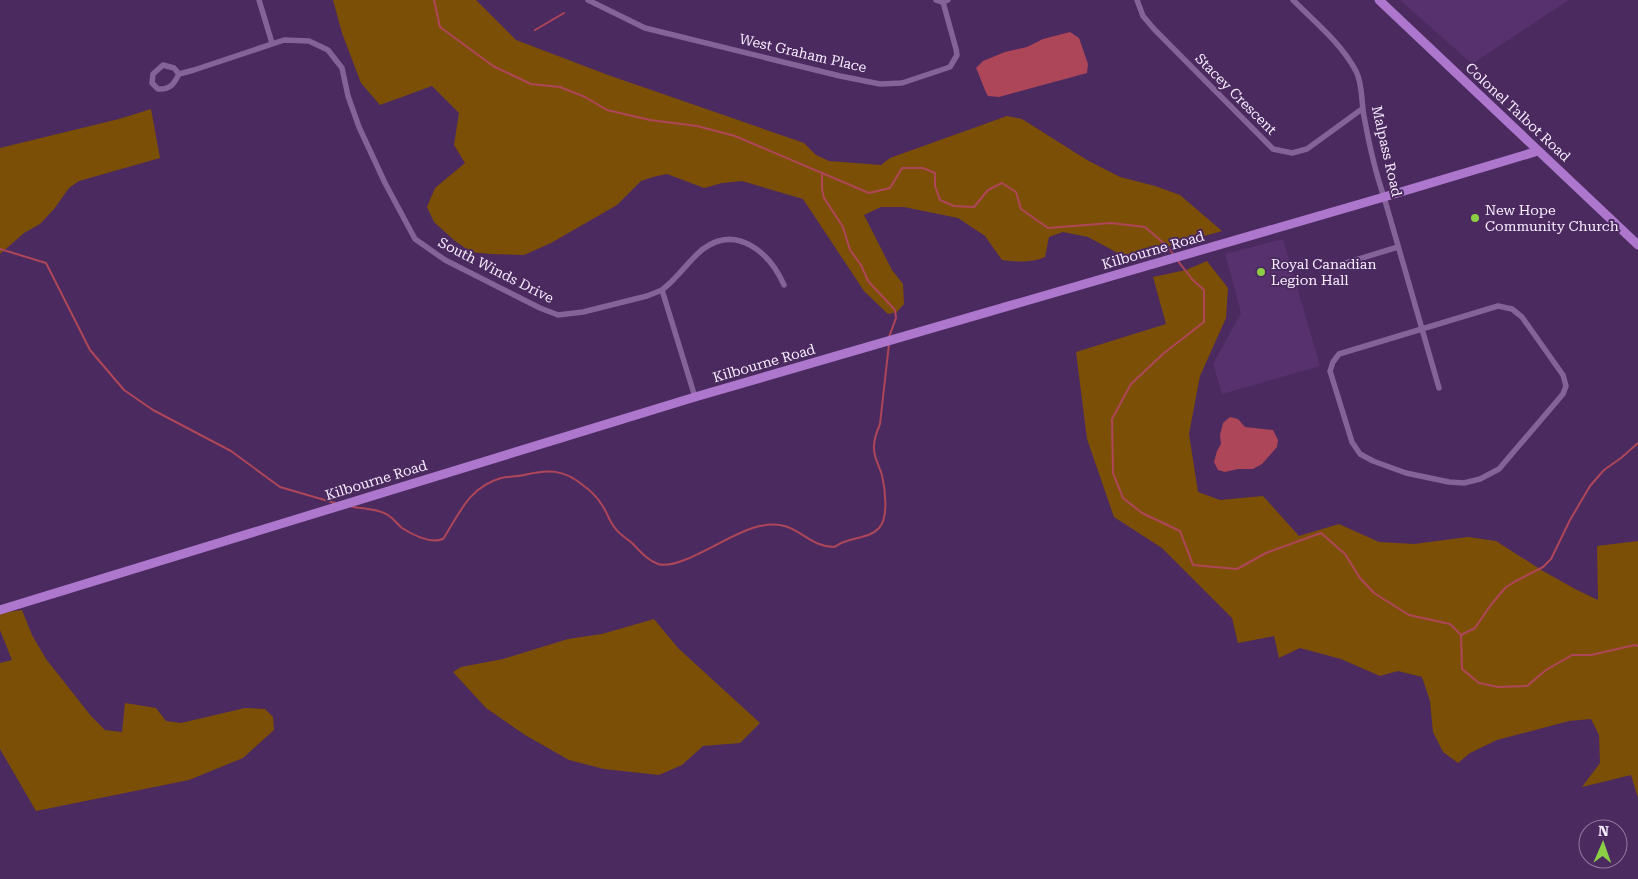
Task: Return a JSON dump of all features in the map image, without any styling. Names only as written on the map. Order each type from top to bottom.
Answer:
[{"type":"street","points":[[259,0],[272,44]]},
{"type":"street","name":"West Graham Place","points":[[588,0],[645,28],[880,84],[902,83],[950,67],[956,55],[956,49],[946,1]]},
{"type":"street","points":[[936,0],[946,1]]},
{"type":"street","name":"Stacey Crescent","points":[[1136,0],[1143,16],[1154,29],[1272,149],[1292,153],[1308,149],[1362,108]]},
{"type":"street","name":"Malpass Road","points":[[1293,0],[1344,51],[1357,73],[1362,88],[1362,108],[1375,171],[1439,388]]},
{"type":"street","name":"Colonel Talbot Road","points":[[1379,0],[1638,245]]},
{"type":"street","name":"South Winds Drive","points":[[178,74],[174,68],[163,65],[153,74],[152,83],[158,90],[165,90],[173,84],[178,74],[284,40],[309,41],[328,50],[342,68],[348,96],[359,127],[415,239],[444,260],[540,308],[558,314],[583,312],[647,296],[662,290]]},
{"type":"street","name":"Kilbourne Road","points":[[0,610],[695,397],[1384,198],[1538,151]]},
{"type":"street","points":[[695,397],[662,290],[702,250],[716,242],[737,239],[755,248],[771,263],[784,285]]},
{"type":"street","points":[[1336,266],[1398,247]]},
{"type":"street","points":[[1498,306],[1512,309],[1522,317],[1562,375],[1566,386],[1563,394],[1499,469],[1480,479],[1464,483],[1449,482],[1406,473],[1373,462],[1360,454],[1352,442],[1330,371],[1333,362],[1339,354],[1423,329],[1498,306]]},
{"type":"shaded area","points":[[333,0],[476,0],[516,40],[608,75],[804,143],[816,155],[829,161],[881,165],[890,158],[1007,116],[1022,119],[1087,160],[1120,177],[1180,195],[1222,231],[1127,258],[1088,237],[1063,232],[1049,237],[1045,257],[1029,261],[1013,261],[1002,260],[985,236],[958,218],[904,207],[881,207],[864,215],[892,270],[903,284],[904,304],[897,312],[888,314],[864,291],[803,199],[742,181],[722,183],[704,188],[667,174],[653,177],[641,181],[617,205],[551,243],[524,255],[471,252],[455,241],[434,222],[427,207],[435,188],[465,163],[454,145],[459,113],[432,86],[380,105],[361,83],[342,33]]},
{"type":"shaded area","points":[[1400,0],[1569,0],[1472,64]]},
{"type":"shaded area","points":[[1070,32],[1079,38],[1088,64],[1087,73],[999,97],[988,96],[976,68],[983,61],[1005,52],[1027,47],[1043,39]]},
{"type":"shaded area","points":[[151,109],[160,158],[79,181],[69,188],[40,224],[24,233],[0,254],[0,148],[119,119]]},
{"type":"shaded area","points":[[1283,239],[1320,366],[1222,394],[1213,364],[1241,313],[1225,254]]},
{"type":"shaded area","points":[[1207,261],[1228,288],[1226,318],[1200,376],[1189,434],[1198,492],[1220,500],[1263,496],[1299,536],[1339,524],[1379,542],[1414,544],[1468,537],[1496,541],[1543,571],[1598,600],[1597,546],[1638,541],[1638,798],[1631,775],[1582,787],[1600,763],[1599,735],[1591,719],[1569,721],[1497,740],[1470,753],[1458,763],[1443,752],[1433,732],[1430,701],[1422,677],[1398,671],[1380,676],[1341,659],[1300,648],[1279,658],[1274,636],[1238,643],[1232,618],[1162,548],[1114,517],[1087,439],[1076,352],[1166,324],[1153,277],[1186,270]]},
{"type":"shaded area","points":[[1230,417],[1238,419],[1245,427],[1273,430],[1278,440],[1277,447],[1262,464],[1253,469],[1238,469],[1225,472],[1218,470],[1214,462],[1221,444],[1220,435],[1223,423]]},
{"type":"shaded area","points":[[22,610],[32,635],[46,659],[91,716],[105,730],[122,732],[125,703],[156,708],[166,721],[181,723],[245,708],[265,709],[273,717],[274,730],[243,758],[189,780],[36,811],[0,749],[0,663],[12,660],[0,630],[0,613]]},
{"type":"shaded area","points":[[654,619],[678,648],[760,723],[740,743],[703,746],[682,765],[659,775],[604,769],[569,760],[525,735],[486,708],[453,672],[461,667],[503,659],[568,639],[602,634]]},
{"type":"waterway","points":[[434,0],[440,27],[493,66],[531,84],[560,87],[585,97],[607,110],[650,120],[697,126],[735,136],[869,193],[890,188],[902,168],[923,168],[935,173],[935,186],[940,200],[954,206],[974,207],[988,190],[1002,183],[1016,192],[1021,209],[1048,228],[1111,223],[1145,227],[1167,246],[1174,255]]},
{"type":"waterway","points":[[535,30],[564,13]]},
{"type":"waterway","points":[[822,173],[824,198],[843,227],[850,250],[861,265],[868,281],[895,310],[896,318],[889,337]]},
{"type":"waterway","points":[[0,249],[46,263],[90,350],[124,390],[153,410],[231,451],[280,487],[335,503]]},
{"type":"waterway","points":[[1178,261],[1192,279],[1204,290],[1204,322],[1164,353],[1131,384],[1112,419],[1113,473],[1123,498],[1142,513],[1180,531],[1193,565],[1237,569],[1266,553],[1321,533],[1345,554],[1360,578],[1374,593],[1409,615],[1450,624],[1461,635],[1462,669],[1479,683],[1498,687],[1527,686],[1546,670],[1572,655],[1591,655],[1635,645],[1638,646]]},
{"type":"waterway","points":[[349,506],[380,511],[411,533],[427,540],[438,540],[443,539],[466,502],[480,488],[504,477],[548,471],[563,473],[577,480],[600,502],[617,530],[647,558],[658,564],[667,565],[679,562],[745,531],[770,525],[781,525],[791,528],[814,542],[834,547],[848,540],[871,534],[879,528],[884,517],[884,487],[882,475],[874,454],[874,446],[880,424],[889,344]]},
{"type":"waterway","points":[[1461,635],[1475,628],[1505,588],[1543,567],[1551,559],[1570,520],[1590,486],[1604,470],[1638,443]]},
{"type":"place","name":"New Hope Community Church","points":[[1475,218]]},
{"type":"place","name":"Royal Canadian Legion Hall","points":[[1261,272]]}]
